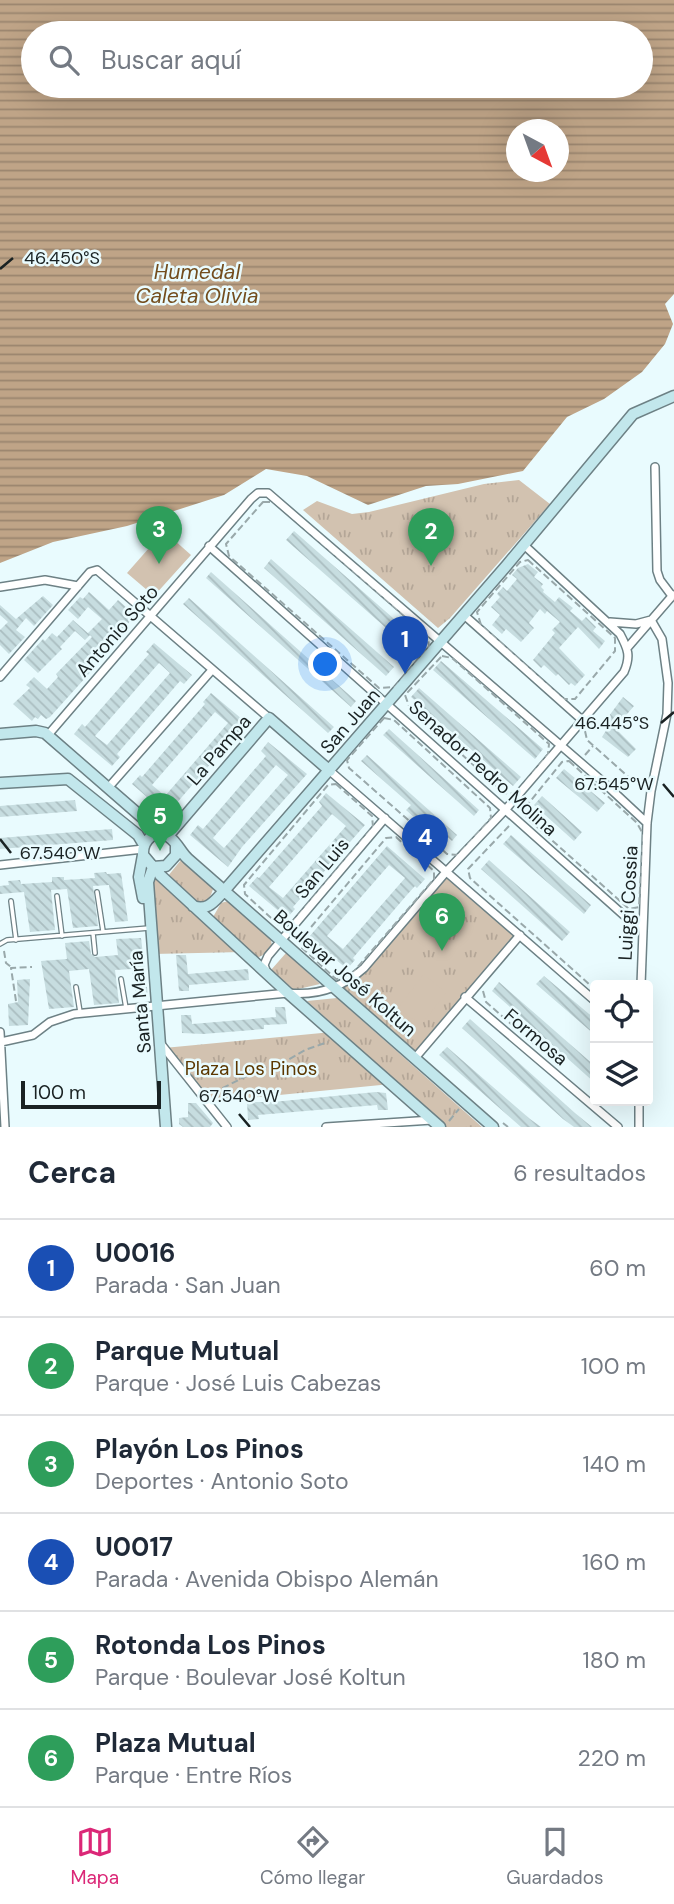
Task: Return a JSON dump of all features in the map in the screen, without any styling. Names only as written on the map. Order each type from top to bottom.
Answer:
[{"type":"street","name":"San Juan","points":[[193,906],[199,909],[207,907],[224,891],[330,771],[634,414],[674,396]]},
{"type":"street","points":[[628,648],[673,595],[660,580],[657,572],[655,467]]},
{"type":"street","name":"Antonio Soto","points":[[42,733],[151,616],[209,546],[258,493],[268,493],[440,642]]},
{"type":"street","points":[[1,1042],[33,1035],[61,1017],[288,993],[300,994],[335,988],[351,980],[364,968],[446,872],[506,810],[624,672],[630,658],[620,634],[524,545]]},
{"type":"street","name":"Senador Pedro Molina","points":[[209,546],[628,919],[642,928]]},
{"type":"street","points":[[0,677],[90,572],[102,572],[590,997]]},
{"type":"street","points":[[0,587],[45,580],[78,586]]},
{"type":"street","points":[[464,615],[582,720]]},
{"type":"street","points":[[608,622],[623,624],[651,620]]},
{"type":"street","name":"Luiggi Cossia","points":[[641,980],[648,823],[651,791],[667,714],[668,682],[662,639],[651,620]]},
{"type":"street","points":[[440,642],[560,744],[616,799],[648,823]]},
{"type":"street","points":[[108,788],[212,670]]},
{"type":"street","name":"La Pampa","points":[[168,838],[270,718]]},
{"type":"street","points":[[0,734],[42,733]]},
{"type":"street","name":"Boulevar José Koltun","points":[[42,733],[168,838],[188,859],[465,1102],[496,1123]]},
{"type":"street","points":[[0,783],[58,778],[68,779],[76,784],[138,835],[143,850],[160,875],[193,906],[438,1124]]},
{"type":"street","name":"San Luis","points":[[267,974],[265,960],[385,818]]},
{"type":"street","points":[[143,850],[150,837],[168,838],[174,860],[166,866],[155,867]]},
{"type":"street","points":[[0,865],[143,850]]},
{"type":"street","name":"Santa María","points":[[143,850],[139,877],[150,922]]},
{"type":"street","name":"Santa María","points":[[155,867],[148,882],[166,1127]]},
{"type":"street","points":[[415,1058],[520,935]]},
{"type":"street","name":"Formosa","points":[[465,998],[618,1127]]},
{"type":"street","points":[[0,1032],[5,1127]]},
{"type":"street","points":[[161,1044],[228,1127]]},
{"type":"street","points":[[639,1106],[639,1127]]},
{"type":"street","points":[[326,1127],[438,1124]]},
{"type":"lane","points":[[97,892],[103,932]]},
{"type":"lane","points":[[57,896],[62,936]]},
{"type":"lane","points":[[10,901],[16,940]]},
{"type":"lane","points":[[1,944],[16,940],[103,932],[150,922]]},
{"type":"lane","points":[[93,933],[95,953]]},
{"type":"lane","points":[[121,979],[127,1010]]},
{"type":"lane","points":[[75,987],[80,1014]]},
{"type":"path","points":[[263,502],[275,502],[428,637],[429,648],[395,687],[379,688],[229,556],[226,544],[263,502]]},
{"type":"path","points":[[528,560],[615,638],[615,651],[575,699],[563,699],[481,625],[477,612],[520,562],[528,560]]},
{"type":"path","points":[[442,656],[452,658],[549,744],[548,754],[516,793],[504,793],[409,706],[405,695],[442,656]]},
{"type":"path","points":[[384,718],[394,720],[491,808],[491,818],[458,855],[447,854],[349,768],[346,760],[384,718]]},
{"type":"path","points":[[584,731],[587,740],[632,780],[616,799]]},
{"type":"path","points":[[569,761],[616,799],[643,834],[639,907],[629,909],[527,818],[524,809],[562,762],[569,761]]},
{"type":"path","points":[[281,927],[245,894],[244,885],[328,785],[336,784],[372,816]]},
{"type":"path","points":[[514,826],[507,825],[468,869],[470,878],[590,985]]},
{"type":"path","points":[[396,837],[433,871],[435,879],[349,977],[336,979],[301,947],[302,939],[386,838],[396,837]]},
{"type":"path","points":[[1,944],[6,963],[11,968],[16,1001]]},
{"type":"path","points":[[11,968],[32,967]]},
{"type":"path","points":[[482,992],[486,1002],[534,1044]]},
{"type":"path","points":[[204,1098],[261,1068],[283,1063],[305,1050],[340,1038]]},
{"type":"path","points":[[438,1124],[465,1102]]},
{"type":"path","points":[[496,1123],[508,1127]]},
{"type":"green space","points":[[519,480],[550,504],[450,618],[438,628],[303,510],[317,501],[352,514],[369,512],[484,484]]},
{"type":"green space","points":[[164,531],[191,555],[154,596],[127,573]]},
{"type":"green space","points":[[181,860],[213,889],[206,900],[198,903],[168,876]]},
{"type":"green space","points":[[150,872],[243,952],[153,954]]},
{"type":"green space","points":[[446,872],[520,935],[415,1058],[335,988],[351,980]]},
{"type":"green space","points":[[228,901],[271,940],[272,945],[265,954],[257,958],[213,917],[221,903]]},
{"type":"green space","points":[[286,953],[320,984],[294,990],[271,970]]},
{"type":"green space","points":[[424,974],[446,993],[421,1025],[398,1008]]},
{"type":"green space","points":[[337,998],[482,1127],[446,1127],[307,1001]]},
{"type":"green space","name":"Plaza Los Pinos","points":[[332,1032],[391,1084],[207,1102],[164,1048]]},
{"type":"water","name":"Humedal Caleta Olivia","points":[[0,0],[674,0],[674,294],[665,304],[673,324],[665,344],[642,372],[604,399],[567,417],[523,471],[458,484],[426,486],[368,505],[307,476],[266,469],[224,495],[127,526],[53,542],[0,563]]},
{"type":"building","points":[[294,531],[418,640],[410,649],[286,540]]},
{"type":"building","points":[[271,559],[394,667],[386,676],[264,568]]},
{"type":"building","points":[[528,564],[538,572],[534,577],[543,584],[543,592],[555,602],[559,597],[573,608],[570,611],[582,621],[586,617],[596,627],[593,631],[605,641],[599,649],[578,627],[559,648],[585,675],[575,686],[571,683],[569,685],[544,665],[541,668],[533,660],[555,633],[552,630],[560,622],[547,611],[545,614],[540,609],[529,623],[534,628],[521,642],[506,629],[502,634],[492,625],[500,615],[491,607],[500,597],[497,594],[503,587],[507,591],[517,579],[512,575],[518,568]]},
{"type":"building","points":[[211,572],[356,701],[351,707],[206,578]]},
{"type":"building","points":[[89,592],[109,610],[118,600],[135,615],[110,646],[104,641],[94,652],[98,656],[92,662],[96,666],[50,717],[46,719],[41,715],[32,721],[13,704],[30,688],[26,685],[34,677],[47,689],[58,677],[56,674],[92,637],[88,633],[102,619],[88,607],[78,619],[68,610]]},
{"type":"building","points":[[43,596],[53,605],[34,626],[26,618],[16,630],[25,637],[9,654],[0,645],[0,630],[8,622],[0,615],[0,605],[16,619]]},
{"type":"building","points":[[189,598],[334,727],[328,733],[183,604]]},
{"type":"building","points":[[73,620],[90,635],[85,640],[75,631],[60,647],[62,649],[38,673],[24,660],[43,639],[45,641],[52,633],[57,637]]},
{"type":"building","points":[[154,643],[192,675],[184,684],[180,681],[117,754],[120,757],[112,766],[74,734],[82,724],[85,727],[149,654],[146,652]],"holes":[[[159,663],[170,673],[107,745],[95,736]]]},
{"type":"building","points":[[441,661],[543,749],[535,759],[433,670]]},
{"type":"building","points":[[419,688],[521,777],[513,786],[411,697]]},
{"type":"building","points":[[211,693],[249,725],[241,734],[238,732],[175,805],[178,807],[170,817],[132,784],[140,775],[142,777],[205,704],[203,702]],"holes":[[[215,712],[228,723],[165,796],[152,785]]]},
{"type":"building","points":[[623,697],[634,706],[615,728],[636,749],[628,757],[602,737],[610,724],[606,720]]},
{"type":"building","points":[[389,729],[479,810],[474,816],[383,735]]},
{"type":"building","points":[[268,742],[307,774],[242,847],[228,867],[190,835],[198,825],[203,829],[266,756],[261,751]],"holes":[[[276,765],[288,775],[224,848],[213,838]]]},
{"type":"building","points":[[367,755],[457,835],[452,841],[440,830],[435,835],[429,830],[433,825],[421,814],[416,819],[406,810],[411,805],[361,761]]},
{"type":"building","points":[[564,769],[605,803],[597,812],[556,778]]},
{"type":"building","points":[[326,793],[365,825],[293,907],[295,909],[287,918],[249,886],[322,806],[319,802]],"holes":[[[332,814],[346,826],[283,898],[269,887]]]},
{"type":"building","points":[[542,796],[582,832],[574,841],[534,805]]},
{"type":"building","points":[[75,800],[77,811],[0,817],[0,806]]},
{"type":"building","points":[[112,829],[113,840],[0,849],[0,838]]},
{"type":"building","points":[[511,835],[591,905],[584,914],[503,844]]},
{"type":"building","points":[[387,846],[425,879],[406,896],[353,958],[355,960],[347,969],[309,937]],"holes":[[[389,865],[405,878],[343,949],[327,936]]]},
{"type":"building","points":[[489,860],[570,932],[562,941],[481,869]]},
{"type":"building","points":[[94,873],[121,873],[128,921],[115,922],[109,885],[93,886],[98,926],[73,928],[67,889],[51,890],[55,930],[30,932],[24,892],[0,894],[0,886],[9,885],[8,881],[20,880],[21,884],[52,882],[52,877],[64,877],[64,880],[95,878]]},
{"type":"building","points":[[141,938],[148,996],[136,997],[132,969],[115,970],[119,1003],[94,1005],[89,969],[69,971],[74,1007],[49,1009],[41,961],[67,959],[65,943],[89,941],[91,954],[95,957],[118,955],[116,939]]},
{"type":"building","points":[[176,955],[186,955],[188,974],[248,969],[249,980],[189,985],[189,991],[179,991]]},
{"type":"building","points":[[544,976],[590,1015],[590,1031],[536,984]]},
{"type":"building","points":[[30,979],[28,1025],[9,1026],[8,1004],[18,1002],[17,980]]},
{"type":"building","points":[[499,982],[590,1062],[590,1079],[492,991]]},
{"type":"building","points":[[275,1007],[285,1007],[287,1024],[264,1025],[264,1029],[182,1033],[181,1015],[191,1015],[192,1024],[276,1017]]},
{"type":"building","points":[[470,1019],[592,1127],[574,1127],[563,1119],[462,1028]]},
{"type":"building","points":[[447,1047],[541,1127],[521,1127],[439,1055]]},
{"type":"building","points":[[386,1093],[388,1110],[378,1110],[377,1105],[258,1115],[259,1119],[248,1120],[247,1102]]},
{"type":"building","points":[[188,1103],[196,1103],[213,1123],[210,1127],[183,1127],[179,1124],[179,1118],[188,1117]]},
{"type":"place","name":"Playón Los Pinos","points":[[159,564]]},
{"type":"place","name":"Parque Mutual","points":[[431,566]]},
{"type":"place","name":"U0016","points":[[405,674]]},
{"type":"place","name":"Rotonda Los Pinos","points":[[160,851]]},
{"type":"place","name":"U0017","points":[[425,872]]},
{"type":"place","name":"Plaza Mutual","points":[[442,951]]}]
